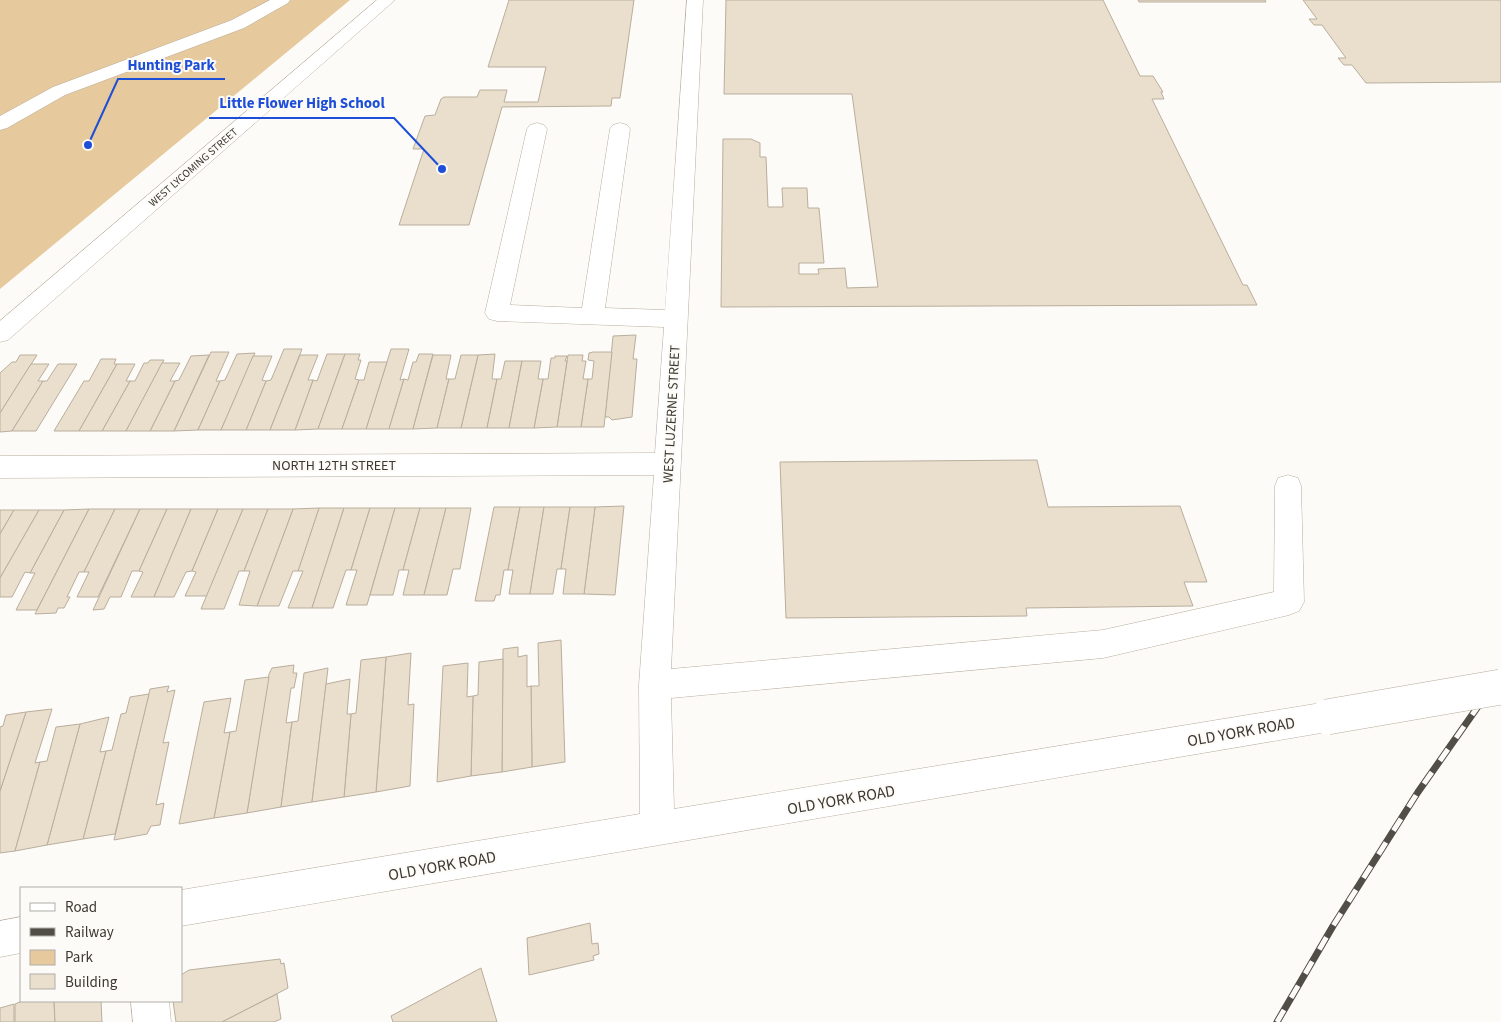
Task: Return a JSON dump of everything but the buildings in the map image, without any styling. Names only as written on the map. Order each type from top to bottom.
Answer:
[{"type":"street","points":[[0,124],[59,92],[238,24],[282,0]]},
{"type":"street","name":"WEST LYCOMING STREET","points":[[0,334],[386,0]]},
{"type":"street","name":"WEST LUZERNE STREET","points":[[656,829],[655,685],[695,0]]},
{"type":"street","points":[[537,129],[497,314],[676,319]]},
{"type":"street","points":[[592,316],[620,129]]},
{"type":"street","name":"NORTH 12TH STREET","points":[[0,467],[668,464]]},
{"type":"street","points":[[655,685],[1104,644],[1289,602],[1288,486]]},
{"type":"street","name":"OLD YORK ROAD","points":[[182,908],[1501,687]]},
{"type":"street","points":[[0,939],[20,935]]},
{"type":"street","points":[[150,1002],[152,1022]]},
{"type":"green space","points":[[0,0],[350,0],[0,289]]},
{"type":"railway","points":[[1497,679],[1501,673]]},
{"type":"railway","points":[[1277,1022],[1333,926],[1418,792],[1498,678]]},
{"type":"place","name":"Hunting Park","points":[[88,145]]},
{"type":"place","name":"Little Flower High School","points":[[442,169]]}]
